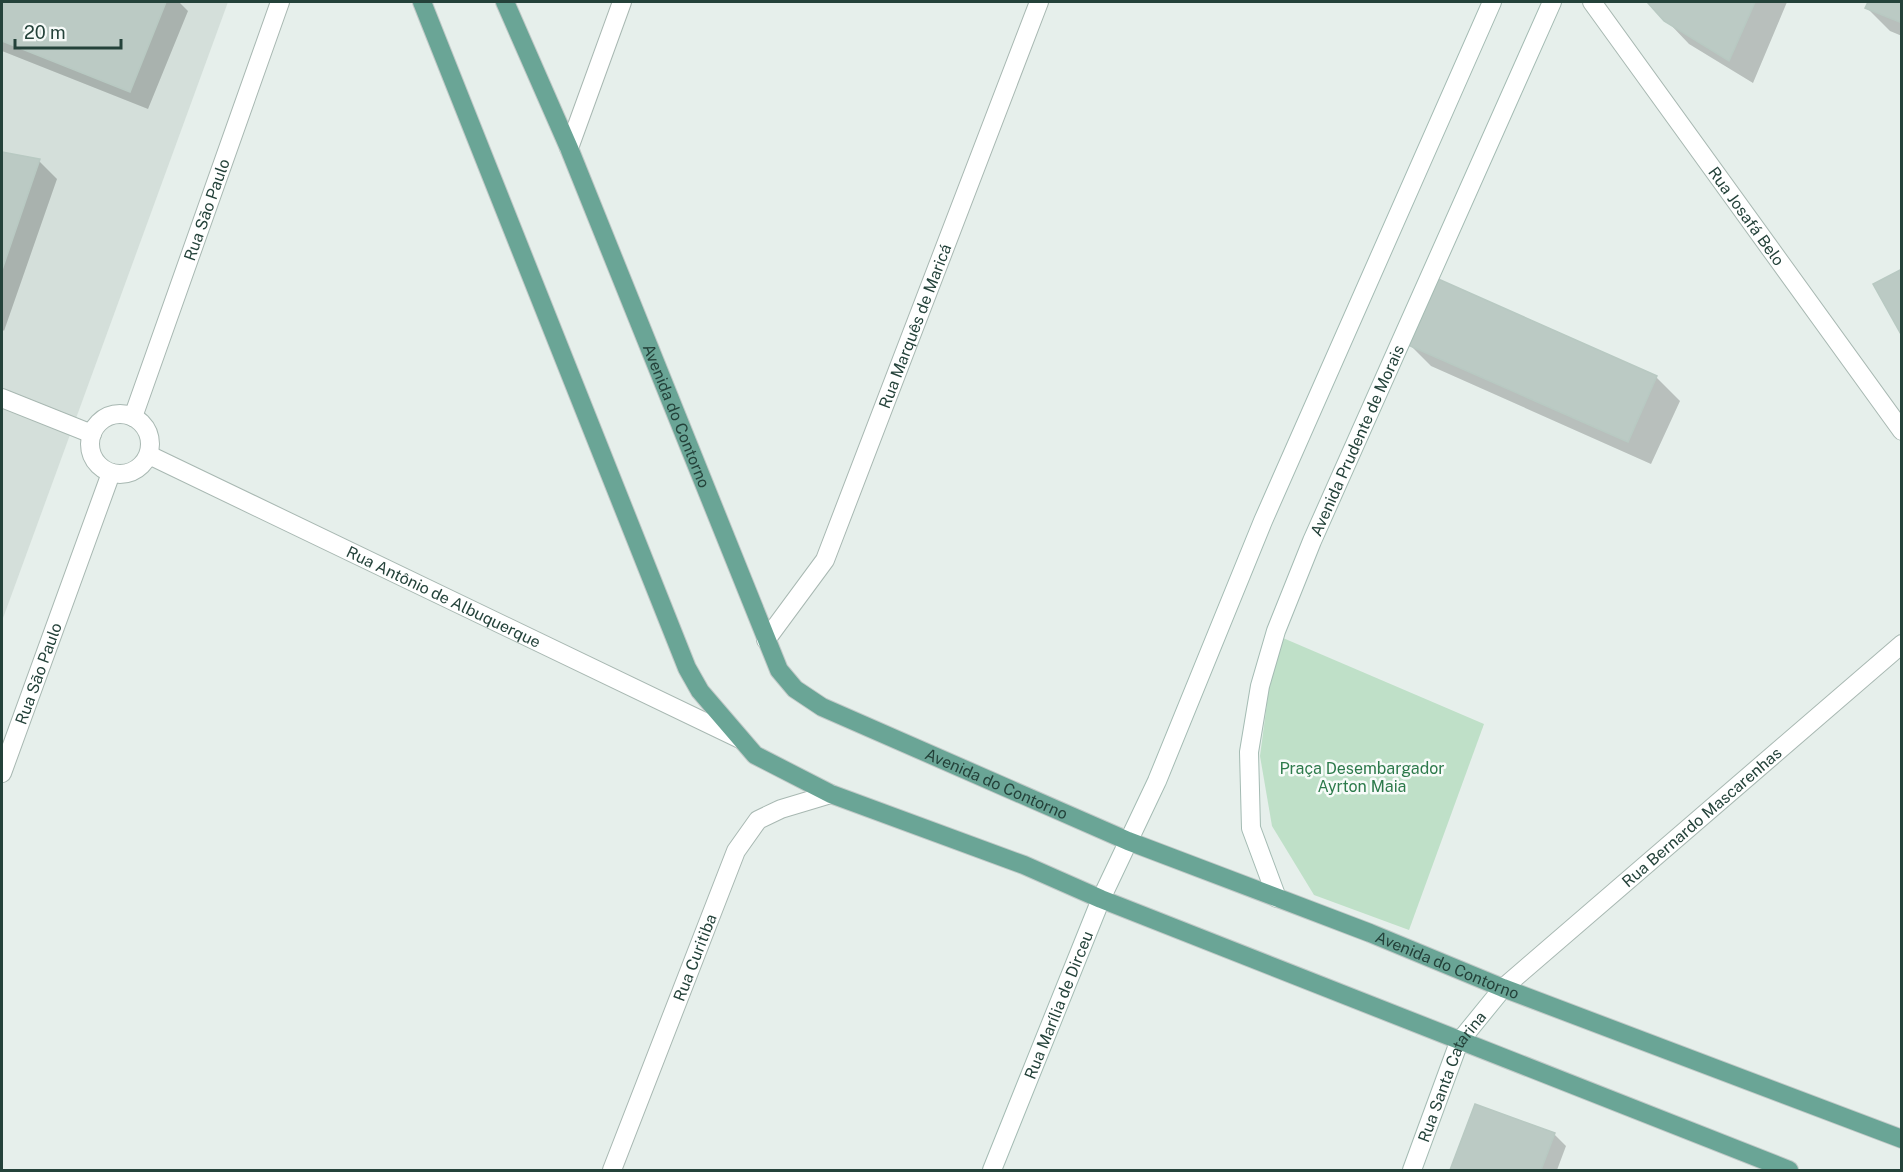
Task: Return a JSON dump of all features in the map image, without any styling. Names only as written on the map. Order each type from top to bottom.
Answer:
[{"type":"main road","points":[[422,2],[687,668],[700,691],[755,755],[831,794],[1024,865],[1101,899],[1459,1042],[1789,1170]]},
{"type":"main road","name":"Avenida do Contorno","points":[[505,2],[568,148],[766,640],[779,670],[795,689],[822,707],[1128,841],[1503,988],[1902,1139]]},
{"type":"street","name":"Rua São Paulo","points":[[133,417],[280,2]]},
{"type":"street","points":[[568,148],[622,2]]},
{"type":"street","name":"Rua Marquês de Maricá","points":[[766,640],[825,560],[1039,2]]},
{"type":"street","points":[[1128,841],[1157,781],[1263,521],[1492,2]]},
{"type":"street","name":"Avenida Prudente de Morais","points":[[1277,898],[1251,828],[1249,752],[1260,686],[1276,631],[1312,541],[1552,2]]},
{"type":"street","name":"Rua Josafá Belo","points":[[1592,2],[1902,431]]},
{"type":"street","points":[[2,398],[92,434]]},
{"type":"street","points":[[113,415],[133,417],[146,429],[150,437],[149,455],[144,463],[129,473],[111,473],[96,462],[90,444],[92,434],[96,426],[113,415]]},
{"type":"street","name":"Rua Antônio de Albuquerque","points":[[149,455],[740,739]]},
{"type":"street","name":"Rua São Paulo","points":[[2,773],[111,473]]},
{"type":"street","name":"Rua Bernardo Mascarenhas","points":[[1503,988],[1902,644]]},
{"type":"street","name":"Rua Curitiba","points":[[612,1170],[736,851],[758,820],[781,809],[831,794]]},
{"type":"street","name":"Rua Marília de Dirceu","points":[[992,1170],[1101,899],[1128,841]]},
{"type":"street","name":"Rua Santa Catarina","points":[[1412,1170],[1459,1042],[1503,988]]},
{"type":"shaded area","points":[[2,2],[228,2],[2,621]]},
{"type":"green space","name":"Praça Desembargador Ayrton Maia","points":[[1276,635],[1484,724],[1409,930],[1314,895],[1272,826],[1260,756]]},
{"type":"building","points":[[2,2],[166,2],[130,92],[2,41]]},
{"type":"building","points":[[1647,2],[1755,2],[1729,61],[1664,21]]},
{"type":"building","points":[[1868,2],[1902,2],[1902,23],[1865,8]]},
{"type":"building","points":[[2,152],[40,159],[2,270]]},
{"type":"building","points":[[1902,269],[1902,336],[1873,284]]},
{"type":"building","points":[[1436,278],[1657,376],[1628,442],[1406,344]]},
{"type":"building","points":[[1475,1104],[1555,1133],[1541,1170],[1450,1170]]}]
